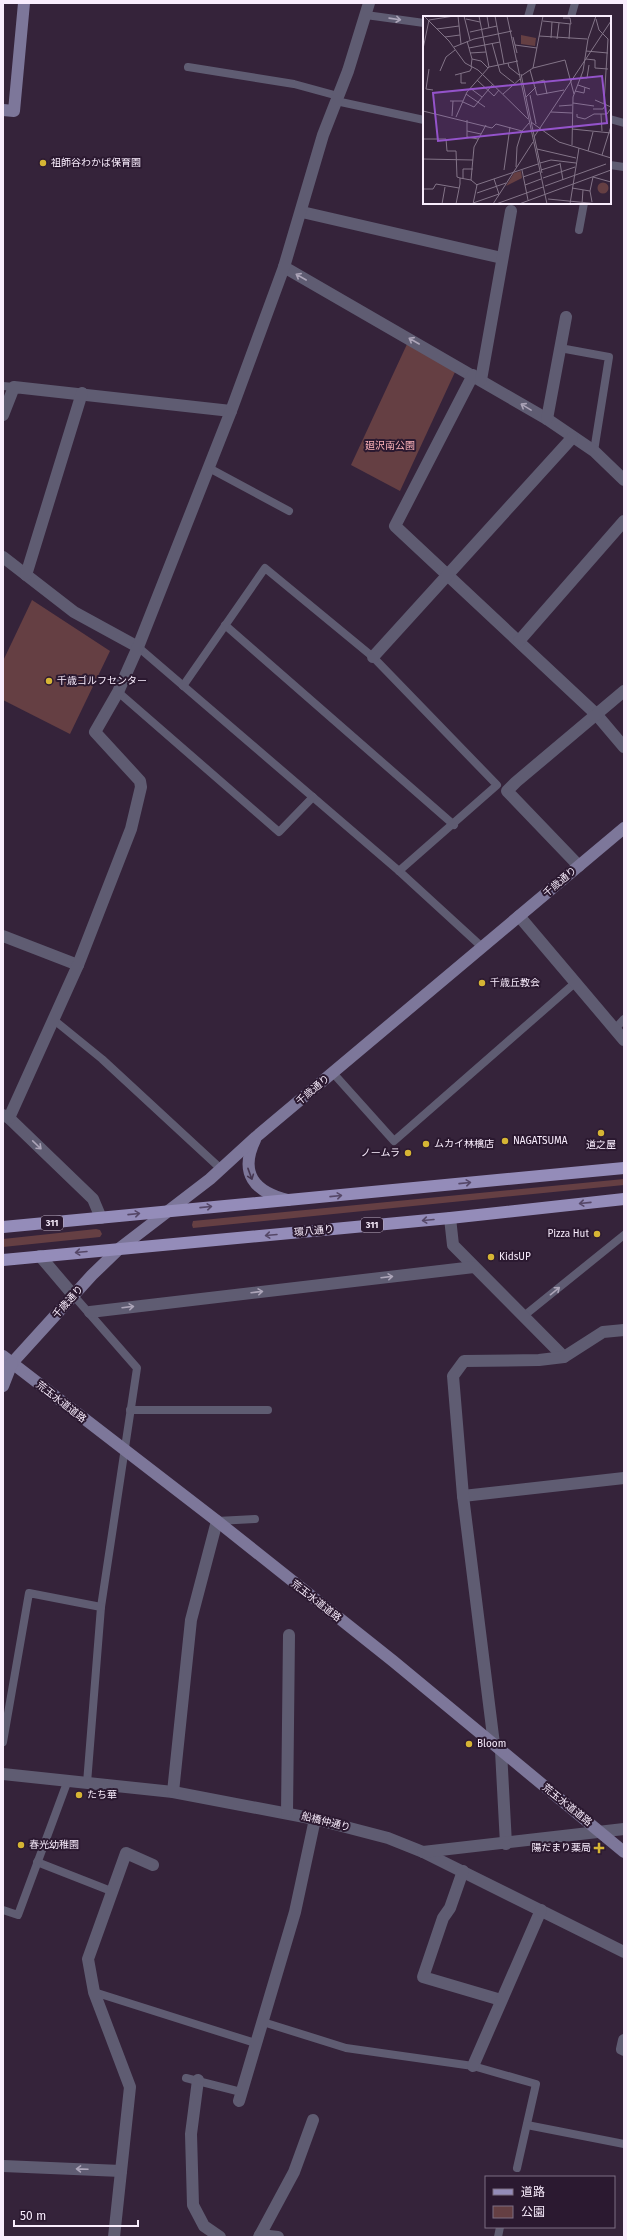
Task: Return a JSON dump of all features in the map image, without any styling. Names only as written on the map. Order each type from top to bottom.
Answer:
[{"type":"main road","name":"311","points":[[3,1227],[624,1168]]},
{"type":"main road","name":"環八通り","points":[[3,1260],[450,1218],[624,1199]]},
{"type":"street","points":[[3,110],[14,111],[24,3]]},
{"type":"street","points":[[101,1218],[92,1199],[6,1117],[54,1020],[78,965],[131,829],[141,787],[140,781],[96,732],[118,692],[138,647],[231,411],[284,267],[302,212],[323,135],[337,99],[367,9]]},
{"type":"street","points":[[511,211],[477,378],[395,526],[596,714],[624,747]]},
{"type":"street","points":[[302,212],[502,258]]},
{"type":"street","points":[[284,267],[547,419],[572,438],[594,451],[624,480]]},
{"type":"street","points":[[547,419],[566,318]]},
{"type":"street","points":[[3,415],[8,386],[82,393],[231,411]]},
{"type":"street","points":[[26,575],[82,393]]},
{"type":"street","points":[[373,657],[572,438]]},
{"type":"street","points":[[519,641],[624,521]]},
{"type":"street","points":[[3,557],[74,612],[138,647]]},
{"type":"street","points":[[579,866],[507,791],[624,691]]},
{"type":"street","name":"千歳通り","points":[[3,1386],[6,1363],[120,1248],[220,1169],[256,1137],[333,1074],[624,828]]},
{"type":"street","points":[[519,916],[624,1040]]},
{"type":"street","points":[[3,936],[78,965]]},
{"type":"street","points":[[256,1137],[249,1151],[249,1174],[254,1182],[266,1192],[291,1200]]},
{"type":"street","points":[[450,1218],[453,1245],[564,1357]]},
{"type":"street","points":[[40,1256],[74,1296]]},
{"type":"street","points":[[90,1312],[474,1267]]},
{"type":"street","points":[[506,1844],[497,1748],[464,1496],[453,1376],[464,1361],[539,1360],[564,1357],[603,1332],[624,1330]]},
{"type":"street","name":"荒玉水道道路","points":[[6,1363],[217,1521],[393,1661],[624,1852]]},
{"type":"street","points":[[464,1496],[624,1478]]},
{"type":"street","points":[[173,1792],[191,1620],[217,1521]]},
{"type":"street","points":[[287,1813],[289,1634]]},
{"type":"street","name":"船橋仲通り","points":[[3,1774],[173,1792],[287,1813],[388,1838],[423,1852],[624,1952]]},
{"type":"street","points":[[240,2096],[295,1912],[315,1819]]},
{"type":"street","points":[[423,1852],[506,1844],[624,1829]]},
{"type":"street","points":[[114,2237],[130,2087],[94,1992],[88,1959],[111,1891],[126,1853],[154,1865]]},
{"type":"street","points":[[462,1871],[450,1908],[443,1918],[423,1977],[501,2000]]},
{"type":"street","points":[[472,2066],[541,1910]]},
{"type":"street","points":[[624,2040],[622,2049],[624,2050]]},
{"type":"street","points":[[192,2079],[191,2134],[193,2205],[204,2226],[220,2237]]},
{"type":"street","points":[[278,2237],[259,2236],[294,2172],[313,2120]]},
{"type":"street","points":[[3,2166],[121,2171]]},
{"type":"lane","points":[[528,16],[532,3]]},
{"type":"lane","points":[[571,16],[575,3]]},
{"type":"lane","points":[[367,9],[423,23]]},
{"type":"lane","points":[[188,67],[294,84],[337,99],[423,120]]},
{"type":"lane","points":[[611,119],[624,123]]},
{"type":"lane","points":[[611,165],[624,168]]},
{"type":"lane","points":[[579,230],[584,204]]},
{"type":"lane","points":[[560,348],[609,357],[594,451]]},
{"type":"lane","points":[[209,468],[289,511]]},
{"type":"lane","points":[[183,686],[265,568],[373,657],[497,785],[454,825],[399,871]]},
{"type":"lane","points":[[225,626],[454,825]]},
{"type":"lane","points":[[138,647],[399,871],[482,947]]},
{"type":"lane","points":[[118,692],[279,832],[313,797]]},
{"type":"lane","points":[[333,1074],[394,1141],[576,982]]},
{"type":"lane","points":[[615,1029],[624,1019]]},
{"type":"lane","points":[[54,1020],[102,1059],[220,1169]]},
{"type":"lane","points":[[525,1316],[624,1235]]},
{"type":"lane","points":[[74,1296],[90,1312],[136,1368],[100,1608],[87,1783]]},
{"type":"lane","points":[[130,1410],[268,1410]]},
{"type":"lane","points":[[217,1521],[255,1519]]},
{"type":"lane","points":[[3,1742],[29,1593],[100,1608]]},
{"type":"lane","points":[[3,1910],[18,1916],[68,1780]]},
{"type":"lane","points":[[37,1862],[111,1891]]},
{"type":"lane","points":[[94,1992],[255,2043]]},
{"type":"lane","points":[[263,2022],[346,2048],[472,2066],[536,2084],[517,2168]]},
{"type":"lane","points":[[192,2079],[240,2096]]},
{"type":"lane","points":[[527,2125],[624,2144]]},
{"type":"green space","name":"廻沢南公園","points":[[408,342],[455,372],[400,491],[351,465]]},
{"type":"green space","name":"千歳ゴルフセンター","points":[[32,600],[110,651],[70,734],[3,700],[3,661]]},
{"type":"green space","points":[[624,1179],[624,1185],[193,1228],[192,1225],[193,1221]]},
{"type":"green space","points":[[96,1229],[100,1230],[102,1234],[100,1237],[3,1247],[3,1239]]},
{"type":"place","name":"祖師谷わかば保育園","points":[[43,163]]},
{"type":"place","name":"千歳ゴルフセンター","points":[[49,681]]},
{"type":"place","name":"千歳丘教会","points":[[482,983]]},
{"type":"place","name":"道之屋","points":[[601,1133]]},
{"type":"place","name":"NAGATSUMA","points":[[505,1141]]},
{"type":"place","name":"ムカイ林檎店","points":[[426,1144]]},
{"type":"place","name":"ノームラ","points":[[408,1153]]},
{"type":"place","name":"Pizza Hut","points":[[597,1234]]},
{"type":"place","name":"KidsUP","points":[[491,1257]]},
{"type":"place","name":"Bloom","points":[[469,1744]]},
{"type":"place","name":"たち華","points":[[79,1795]]},
{"type":"place","name":"春光幼稚園","points":[[21,1845]]},
{"type":"place","name":"陽だまり薬局","points":[[599,1848]]}]
